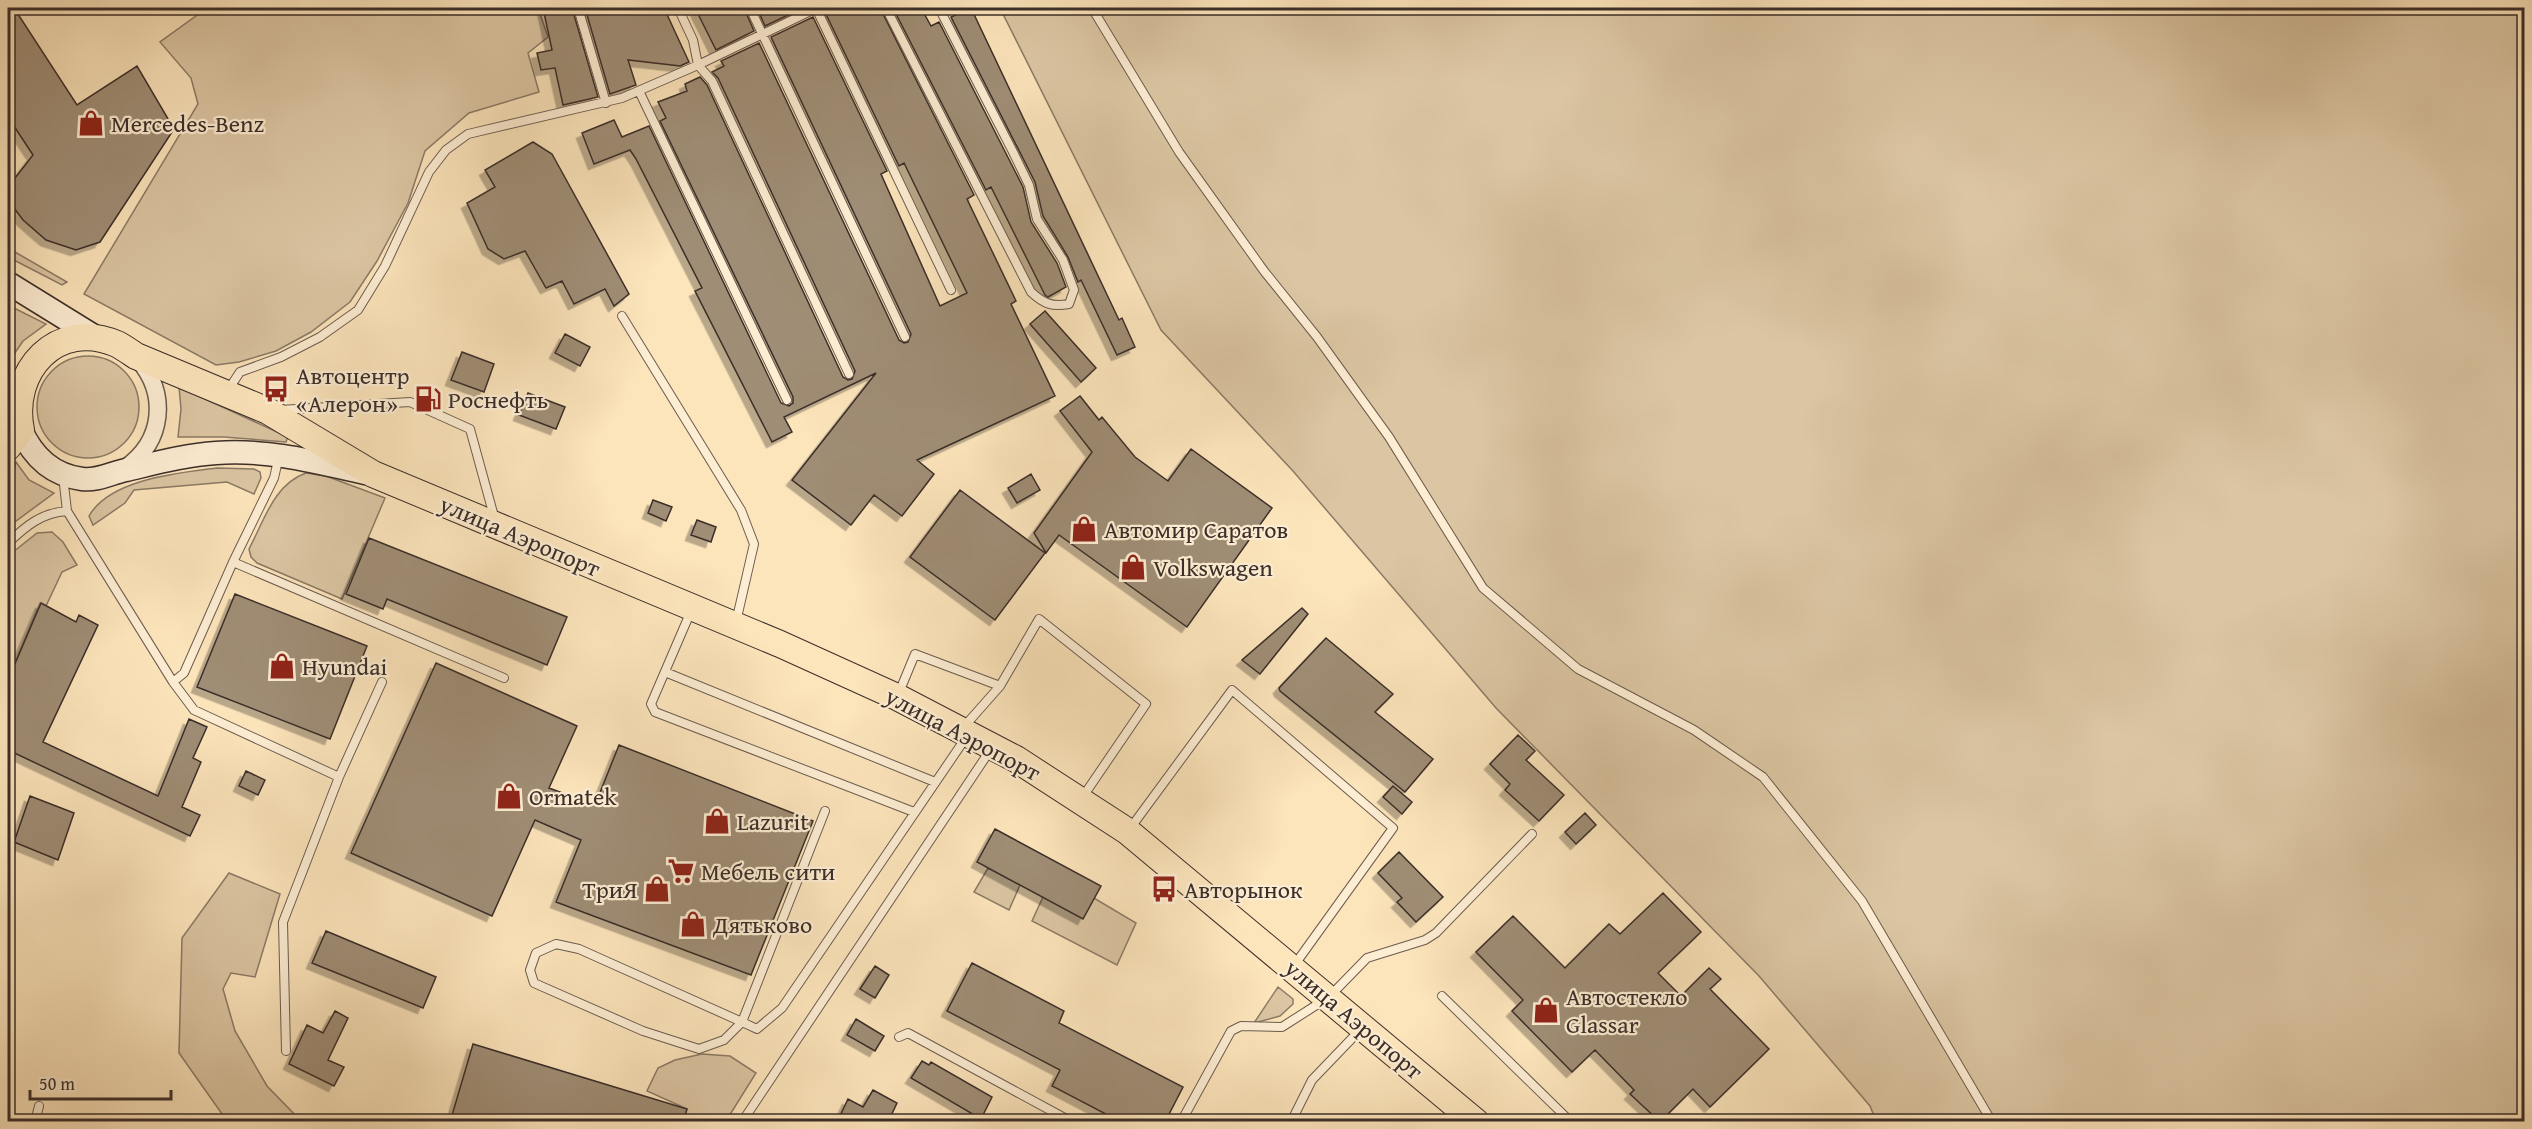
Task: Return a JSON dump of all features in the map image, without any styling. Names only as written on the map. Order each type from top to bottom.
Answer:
[{"type":"main road","name":"улица Аэропорт","points":[[8,283],[97,338],[118,344],[136,357],[268,411],[373,474],[735,625],[897,697],[993,746],[1127,831],[1329,997],[1476,1122]]},
{"type":"main road","name":"улица Аэропорт","points":[[97,338],[79,338],[46,351],[24,378],[19,395],[13,422],[37,457],[49,467],[63,474],[83,479],[103,478],[172,459],[216,453],[279,455],[373,474]]},
{"type":"street","name":"улица Аэропорт","points":[[122,471],[147,448],[154,434],[158,417],[155,384],[147,369],[136,357]]},
{"type":"lane","points":[[578,8],[606,103]]},
{"type":"lane","points":[[678,8],[693,40],[698,65],[712,81],[849,374]]},
{"type":"lane","points":[[750,8],[905,337]]},
{"type":"lane","points":[[226,392],[240,372],[281,357],[320,337],[358,310],[385,266],[429,172],[446,150],[468,134],[606,103],[698,65],[817,8],[951,290]]},
{"type":"lane","points":[[886,8],[1031,292],[1042,303],[1055,306],[1069,304],[1074,290],[1063,260],[1037,219],[1029,185],[939,8]]},
{"type":"lane","points":[[1092,8],[1179,152],[1264,272],[1317,337],[1389,437],[1483,588],[1578,669],[1694,730],[1763,777],[1862,901],[1992,1122]]},
{"type":"lane","points":[[639,91],[787,400]]},
{"type":"lane","points":[[622,316],[741,510],[754,544],[735,625]]},
{"type":"lane","points":[[268,411],[410,402],[470,429],[497,526]]},
{"type":"lane","points":[[173,682],[184,674],[233,562],[274,478],[279,455]]},
{"type":"lane","points":[[63,474],[67,511],[173,682],[194,710],[339,777]]},
{"type":"lane","points":[[8,543],[29,523],[50,512],[67,511]]},
{"type":"lane","points":[[233,562],[504,678]]},
{"type":"lane","points":[[693,608],[651,704],[655,712],[914,812]]},
{"type":"lane","points":[[825,811],[742,1022],[724,1040],[699,1049],[643,1031],[534,983],[530,970],[536,953],[556,944],[579,949],[742,1022],[757,1029],[782,1008],[935,782],[965,731],[1000,686],[1039,619],[1146,704],[1080,801]]},
{"type":"lane","points":[[897,697],[915,654],[1000,686]]},
{"type":"lane","points":[[665,672],[935,782]]},
{"type":"lane","points":[[286,1051],[283,922],[339,777],[382,682]]},
{"type":"lane","points":[[1127,831],[1232,690],[1393,828],[1293,968]]},
{"type":"lane","points":[[742,1122],[993,746]]},
{"type":"lane","points":[[1181,1122],[1232,1031],[1241,1026],[1282,1027],[1329,997],[1367,958],[1425,940],[1436,933],[1532,834]]},
{"type":"lane","points":[[1442,996],[1571,1122]]},
{"type":"lane","points":[[1291,1122],[1312,1080],[1363,1027]]},
{"type":"lane","points":[[898,1037],[908,1033],[1072,1122]]},
{"type":"lane","points":[[35,1122],[39,1106]]},
{"type":"shaded area","points":[[207,8],[538,8],[548,37],[528,53],[539,92],[469,113],[425,151],[408,203],[377,261],[350,302],[311,332],[276,351],[239,362],[216,365],[84,294],[198,104],[191,78],[160,42]]},
{"type":"shaded area","points":[[1000,8],[2524,8],[2524,1121],[1876,1121],[1870,1106],[1759,976],[1496,708],[1293,471],[1161,330]]},
{"type":"shaded area","points":[[8,248],[67,282],[62,285],[8,257]]},
{"type":"shaded area","points":[[8,305],[46,324],[23,341],[8,363]]},
{"type":"shaded area","points":[[78,356],[98,356],[117,364],[131,378],[139,397],[136,427],[131,436],[117,450],[98,458],[78,458],[59,450],[45,436],[37,417],[37,397],[45,378],[59,364]]},
{"type":"shaded area","points":[[179,387],[288,437],[286,442],[224,437],[178,437],[181,409]]},
{"type":"shaded area","points":[[16,462],[29,480],[54,493],[8,527],[8,496]]},
{"type":"shaded area","points":[[217,468],[254,469],[260,472],[261,478],[254,494],[227,482],[134,490],[125,503],[93,525],[89,516],[99,504],[129,486],[184,472]]},
{"type":"shaded area","points":[[306,473],[326,476],[385,498],[342,599],[257,563],[251,557],[249,549],[278,494],[295,478]]},
{"type":"shaded area","points":[[52,532],[63,542],[77,565],[62,572],[46,606],[40,603],[8,680],[8,556],[37,533]]},
{"type":"shaded area","points":[[988,868],[1020,885],[1009,910],[974,892]]},
{"type":"shaded area","points":[[229,873],[280,894],[255,977],[231,973],[223,989],[235,1031],[267,1086],[301,1121],[227,1121],[179,1053],[182,938]]},
{"type":"shaded area","points":[[1043,897],[1094,898],[1136,923],[1117,965],[1032,921]]},
{"type":"shaded area","points":[[1278,987],[1293,999],[1293,1004],[1280,1016],[1254,1023]]},
{"type":"shaded area","points":[[702,1054],[730,1056],[756,1073],[726,1121],[683,1121],[687,1109],[647,1091],[658,1068],[675,1060]]},
{"type":"building","name":"Mercedes-Benz","points":[[8,8],[14,8],[77,105],[137,66],[174,129],[100,242],[76,250],[46,240],[23,220],[8,200],[8,187],[33,155],[8,117]]},
{"type":"building","points":[[543,8],[572,8],[598,97],[563,105],[555,68],[541,70],[537,53],[552,50]]},
{"type":"building","points":[[585,8],[664,8],[689,62],[680,66],[628,60],[636,85],[610,94]]},
{"type":"building","points":[[695,8],[744,8],[754,31],[716,50]]},
{"type":"building","points":[[757,8],[803,8],[765,26]]},
{"type":"building","points":[[823,8],[880,8],[974,195],[967,199],[1016,301],[1011,304],[1055,396],[917,460],[934,474],[902,516],[874,495],[851,525],[792,480],[876,373],[784,417],[792,432],[772,442],[695,291],[702,288],[636,159],[630,150],[594,164],[582,133],[614,120],[622,137],[649,126],[781,403],[789,406],[793,403],[793,397],[660,121],[666,118],[658,102],[687,91],[685,84],[700,77],[707,85],[843,377],[848,380],[852,379],[855,371],[718,78],[712,72],[724,66],[721,61],[759,43],[899,340],[904,343],[908,342],[911,334],[771,37],[813,17],[887,171],[881,174],[940,306],[967,293],[904,163],[899,166]]},
{"type":"building","points":[[893,8],[921,8],[931,26],[939,22],[1023,187],[1031,222],[1057,263],[1066,287],[1048,297],[1045,295],[991,187],[986,190]]},
{"type":"building","points":[[971,8],[1119,320],[1122,318],[1135,347],[1117,355],[1081,280],[1078,282],[1068,257],[1043,216],[1035,182],[951,17]]},
{"type":"building","points":[[533,142],[552,154],[629,294],[614,306],[605,289],[574,304],[562,281],[546,288],[525,251],[504,259],[488,249],[467,203],[495,187],[485,170]]},
{"type":"building","points":[[1045,311],[1096,368],[1081,382],[1030,324]]},
{"type":"building","points":[[565,334],[590,347],[580,366],[555,353]]},
{"type":"building","points":[[462,352],[494,364],[484,392],[451,380]]},
{"type":"building","points":[[528,393],[565,407],[556,429],[519,415]]},
{"type":"building","points":[[1080,396],[1099,420],[1102,417],[1135,457],[1168,481],[1191,449],[1272,508],[1187,627],[1059,535],[1046,553],[1034,533],[1092,452],[1060,411]]},
{"type":"building","points":[[1031,474],[1040,490],[1017,503],[1008,488]]},
{"type":"building","points":[[960,490],[1045,553],[995,620],[910,557]]},
{"type":"building","points":[[653,500],[672,507],[666,521],[648,513]]},
{"type":"building","points":[[697,520],[716,527],[711,542],[691,535]]},
{"type":"building","points":[[369,538],[567,617],[547,665],[387,599],[383,609],[346,594]]},
{"type":"building","name":"Hyundai","points":[[235,594],[367,646],[330,739],[197,687]]},
{"type":"building","points":[[41,603],[76,622],[79,615],[98,625],[43,742],[158,796],[189,719],[207,727],[193,758],[201,762],[182,807],[200,815],[190,836],[8,750],[8,680]]},
{"type":"building","points":[[1302,608],[1308,614],[1260,674],[1242,660]]},
{"type":"building","points":[[1326,638],[1393,694],[1375,712],[1433,759],[1405,792],[1280,691],[1279,688]]},
{"type":"building","points":[[436,663],[577,726],[549,788],[595,805],[619,745],[813,821],[751,975],[556,902],[581,840],[535,820],[492,916],[351,853]]},
{"type":"building","points":[[1518,735],[1535,751],[1526,760],[1564,795],[1539,821],[1505,790],[1510,784],[1490,764]]},
{"type":"building","points":[[246,771],[265,780],[258,795],[239,786]]},
{"type":"building","points":[[1393,786],[1412,802],[1402,814],[1383,797]]},
{"type":"building","points":[[30,796],[74,813],[58,860],[14,842]]},
{"type":"building","points":[[1585,813],[1596,825],[1576,844],[1565,832]]},
{"type":"building","points":[[995,829],[1101,886],[1083,919],[977,862]]},
{"type":"building","points":[[1399,852],[1443,897],[1416,922],[1397,902],[1402,898],[1378,873]]},
{"type":"building","points":[[1663,893],[1701,932],[1658,973],[1681,996],[1709,968],[1721,979],[1710,989],[1769,1049],[1710,1107],[1693,1089],[1660,1122],[1630,1094],[1634,1090],[1595,1050],[1572,1072],[1512,1011],[1523,1000],[1476,952],[1513,916],[1565,968],[1609,924],[1620,934]]},
{"type":"building","points":[[326,931],[436,977],[423,1008],[312,963]]},
{"type":"building","points":[[972,963],[1064,1011],[1059,1023],[1183,1087],[1165,1122],[1121,1122],[1052,1086],[1060,1070],[947,1011]]},
{"type":"building","points":[[875,966],[889,975],[875,998],[860,989]]},
{"type":"building","points":[[335,1011],[348,1018],[328,1060],[344,1067],[334,1086],[289,1064],[307,1025],[323,1033]]},
{"type":"building","points":[[856,1019],[884,1036],[875,1051],[847,1035]]},
{"type":"building","points":[[473,1044],[687,1109],[683,1122],[450,1122]]},
{"type":"building","points":[[922,1061],[929,1065],[931,1062],[992,1097],[981,1119],[911,1078]]},
{"type":"building","points":[[873,1090],[897,1103],[889,1120],[892,1122],[837,1122],[848,1099],[863,1107]]},
{"type":"place","name":"Mercedes-Benz","points":[[91,123]]},
{"type":"place","name":"Автоцентр «Алерон»","points":[[276,389]]},
{"type":"place","name":"Роснефть","points":[[428,399]]},
{"type":"place","name":"Автомир Саратов","points":[[1084,529]]},
{"type":"place","name":"Volkswagen","points":[[1133,567]]},
{"type":"place","name":"Hyundai","points":[[282,666]]},
{"type":"place","name":"Ormatek","points":[[509,796]]},
{"type":"place","name":"Lazurit","points":[[717,821]]},
{"type":"place","name":"Мебель сити","points":[[681,871]]},
{"type":"place","name":"ТриЯ","points":[[657,889]]},
{"type":"place","name":"Авторынок","points":[[1164,889]]},
{"type":"place","name":"Дятьково","points":[[693,924]]},
{"type":"place","name":"Автостекло Glassar","points":[[1546,1010]]}]
